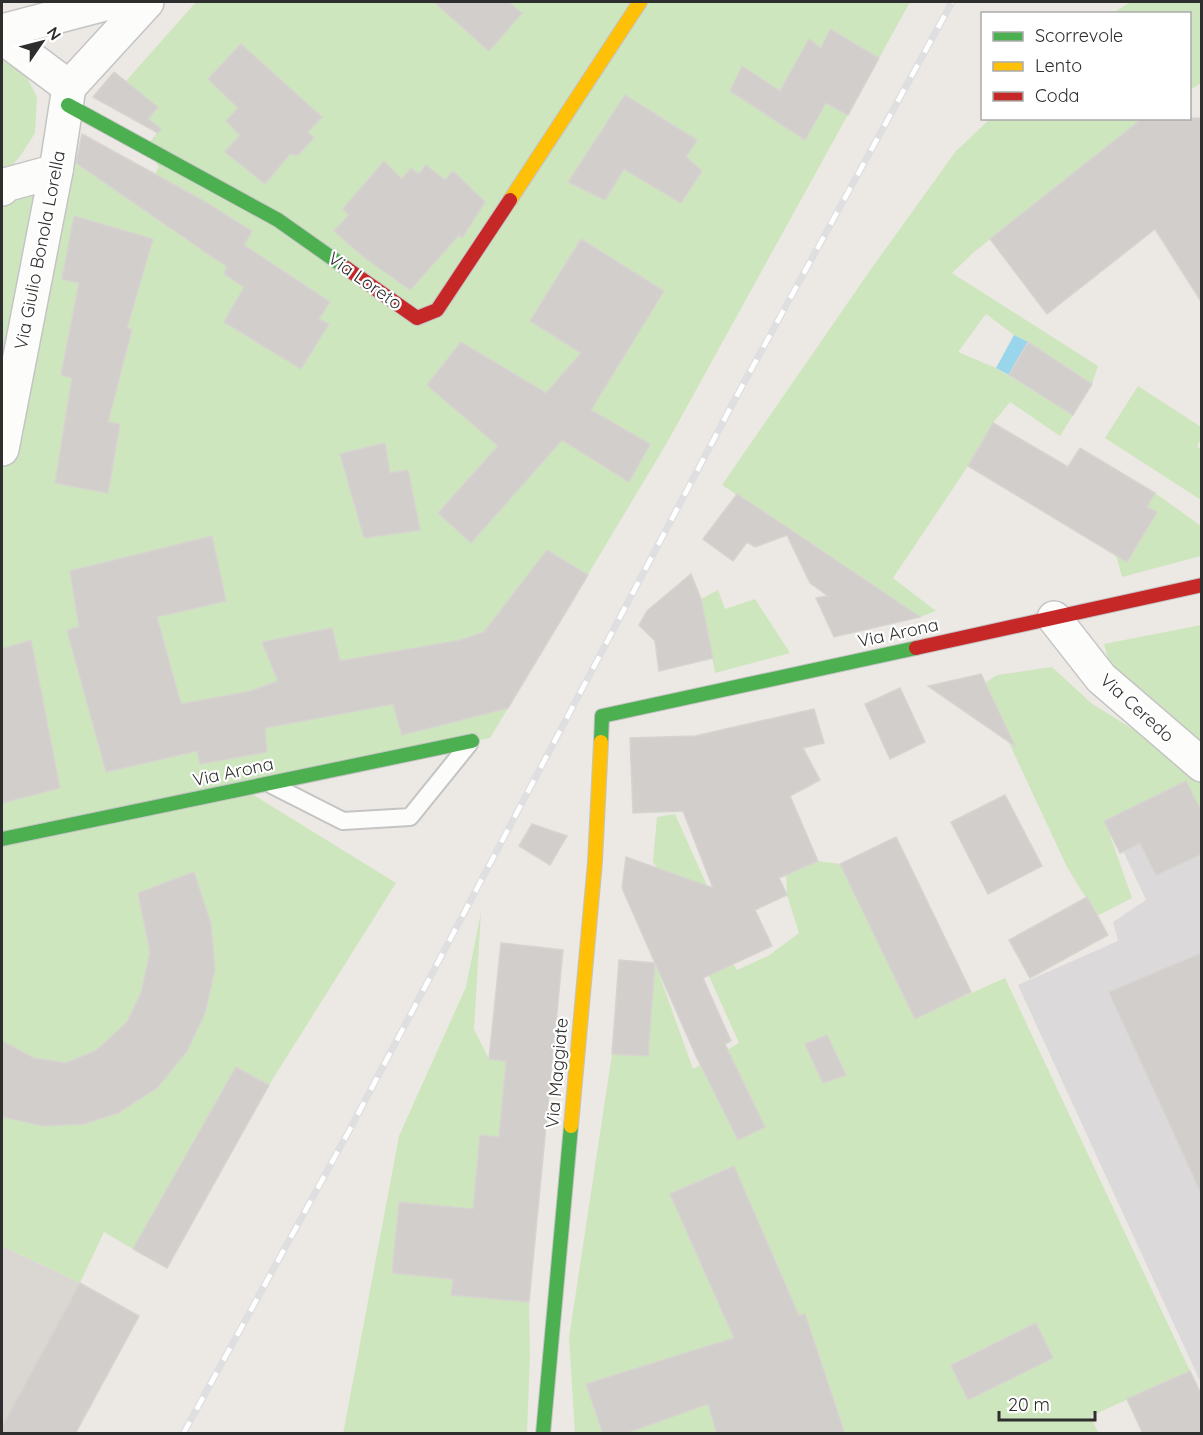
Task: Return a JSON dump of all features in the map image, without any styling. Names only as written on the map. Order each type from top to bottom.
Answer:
[{"type":"main road","name":"Via Loreto","points":[[68,96],[278,220],[417,318],[436,310],[640,2]]},
{"type":"main road","name":"Via Arona","points":[[602,716],[1202,585]]},
{"type":"main road","name":"Via Maggiate","points":[[543,1434],[595,862],[602,716]]},
{"type":"main road","name":"Via Arona","points":[[2,839],[472,741]]},
{"type":"street","points":[[2,31],[112,2]]},
{"type":"street","points":[[68,96],[147,2]]},
{"type":"street","name":"Via Loreto","points":[[2,37],[68,96]]},
{"type":"street","name":"Via Giulio Bonola Lorella","points":[[2,448],[56,171],[68,96]]},
{"type":"street","points":[[2,189],[5,185],[56,171]]},
{"type":"street","name":"Via Ceredo","points":[[1054,618],[1101,678],[1202,765]]},
{"type":"lane","points":[[268,783],[343,821],[410,817],[472,741]]},
{"type":"shaded area","points":[[1183,773],[1201,784],[1201,1383],[1018,985],[1118,941],[1113,922],[1146,900],[1106,814]]},
{"type":"shaded area","points":[[2,1246],[80,1283],[2,1428]]},
{"type":"green space","points":[[196,2],[910,2],[668,441],[490,738],[244,789],[396,883],[269,1085],[133,1249],[104,1232],[80,1283],[2,1246],[2,189],[69,158],[138,205],[159,167],[145,148],[160,129],[148,119],[158,107],[126,81]]},
{"type":"green space","points":[[1130,2],[1201,2],[1201,83],[1191,89],[1191,12],[1115,12]]},
{"type":"green space","points":[[2,60],[26,76],[37,97],[35,133],[21,155],[2,177]]},
{"type":"green space","points":[[989,120],[1142,120],[974,252],[952,273],[1098,366],[1092,384],[1014,335],[986,314],[958,352],[996,368],[1073,415],[1060,436],[1010,402],[993,423],[968,466],[893,578],[936,611],[920,617],[722,485],[871,269],[956,151]]},
{"type":"green space","points":[[1138,386],[1201,427],[1201,439],[1197,446],[1201,450],[1201,500],[1105,438]]},
{"type":"green space","points":[[1155,493],[1201,526],[1201,556],[1122,577],[1116,555],[1127,561],[1156,512],[1147,507]]},
{"type":"green space","points":[[718,590],[725,609],[755,599],[790,653],[715,673],[701,599]]},
{"type":"green space","points":[[1201,625],[1201,744],[1111,670],[1104,644]]},
{"type":"green space","points":[[1052,667],[1091,703],[1201,772],[1201,813],[1186,782],[1105,821],[1132,898],[1097,916],[1067,867],[982,685],[997,675]]},
{"type":"green space","points":[[675,814],[713,899],[705,915],[737,970],[768,956],[799,933],[787,895],[786,875],[818,861],[840,864],[915,1018],[1005,978],[1190,1371],[1091,1416],[1098,1433],[575,1434],[569,1338],[612,1054],[648,1056],[655,963],[693,1069],[739,1043],[666,880],[653,862],[657,817]]},
{"type":"green space","points":[[481,912],[474,1029],[489,1059],[506,1061],[499,1137],[480,1135],[473,1209],[392,1273],[453,1279],[452,1295],[529,1302],[530,1355],[527,1433],[343,1434],[399,1136],[466,987]]},
{"type":"water","points":[[1014,335],[1028,342],[1009,375],[996,368]]},
{"type":"building","points":[[434,2],[509,2],[522,13],[489,51]]},
{"type":"building","points":[[830,29],[879,58],[848,115],[826,103],[805,140],[730,91],[742,66],[780,91],[809,39],[821,48]]},
{"type":"building","points":[[241,44],[322,117],[308,132],[314,138],[298,155],[290,154],[265,184],[225,152],[240,135],[226,121],[238,108],[208,79]]},
{"type":"building","points":[[114,72],[158,107],[148,119],[161,129],[158,133],[93,97]]},
{"type":"building","points":[[625,95],[697,140],[686,157],[702,171],[681,203],[624,169],[605,200],[568,182]]},
{"type":"building","points":[[1202,118],[1202,303],[1155,229],[1047,314],[990,239],[1140,120]]},
{"type":"building","points":[[82,134],[202,200],[252,231],[244,245],[330,302],[319,319],[329,324],[301,369],[224,322],[244,287],[224,274],[227,267],[76,163]]},
{"type":"building","points":[[384,161],[402,179],[411,168],[419,174],[426,165],[445,180],[453,171],[485,202],[462,238],[459,235],[410,290],[365,258],[334,231],[349,215],[343,209]]},
{"type":"building","points":[[74,216],[153,239],[127,328],[132,329],[108,422],[120,424],[108,493],[55,483],[72,378],[61,375],[79,283],[62,279]]},
{"type":"building","points":[[581,239],[664,291],[591,410],[650,444],[629,482],[562,440],[471,543],[438,513],[498,446],[427,385],[461,342],[546,393],[581,353],[530,321]]},
{"type":"building","points":[[1028,342],[1092,384],[1073,415],[1009,375]]},
{"type":"building","points":[[993,423],[1068,467],[1080,448],[1155,493],[1147,507],[1157,512],[1127,562],[968,466]]},
{"type":"building","points":[[385,443],[390,473],[408,470],[420,530],[364,538],[340,454]]},
{"type":"building","points":[[737,494],[920,617],[834,637],[816,598],[828,596],[810,583],[787,535],[755,547],[747,542],[733,561],[703,539]]},
{"type":"building","points":[[212,536],[226,601],[157,617],[181,704],[251,691],[278,681],[262,642],[332,628],[340,661],[461,640],[484,632],[547,550],[588,575],[508,708],[402,735],[393,704],[265,728],[267,752],[200,764],[197,751],[106,772],[67,630],[79,627],[70,571]]},
{"type":"building","points":[[691,574],[701,599],[713,658],[659,671],[655,641],[639,625],[647,611]]},
{"type":"building","points":[[31,640],[60,788],[2,803],[2,649]]},
{"type":"building","points":[[981,674],[1015,746],[928,686]]},
{"type":"building","points":[[900,688],[925,742],[890,759],[865,704]]},
{"type":"building","points":[[814,709],[824,743],[803,748],[820,780],[790,796],[818,861],[779,878],[787,895],[755,910],[772,946],[703,978],[731,1041],[725,1044],[765,1127],[738,1140],[696,1056],[622,888],[626,857],[713,888],[683,811],[633,813],[630,738],[695,736]]},
{"type":"building","points":[[1186,781],[1202,813],[1202,854],[1156,875],[1140,843],[1120,853],[1104,821]]},
{"type":"building","points":[[1005,795],[1042,866],[988,894],[951,822]]},
{"type":"building","points":[[532,824],[567,836],[550,865],[519,846]]},
{"type":"building","points":[[896,837],[971,992],[915,1019],[840,864]]},
{"type":"building","points":[[194,872],[211,924],[215,969],[205,1013],[187,1051],[157,1088],[118,1113],[84,1124],[44,1126],[2,1117],[2,1041],[34,1058],[66,1063],[97,1050],[127,1022],[141,993],[150,952],[138,893]]},
{"type":"building","points":[[1087,897],[1108,935],[1030,978],[1009,940]]},
{"type":"building","points":[[501,943],[563,950],[529,1302],[451,1295],[453,1279],[392,1273],[399,1202],[473,1209],[480,1135],[499,1137],[506,1061],[489,1059]]},
{"type":"building","points":[[1202,953],[1202,1195],[1109,992]]},
{"type":"building","points":[[619,960],[655,963],[648,1056],[612,1054]]},
{"type":"building","points":[[827,1035],[846,1075],[823,1083],[805,1044]]},
{"type":"building","points":[[236,1067],[269,1085],[167,1268],[133,1249]]},
{"type":"building","points":[[734,1166],[799,1316],[805,1314],[845,1434],[717,1434],[708,1404],[624,1434],[603,1434],[586,1384],[734,1338],[670,1194]]},
{"type":"building","points":[[80,1283],[139,1316],[75,1434],[2,1434],[2,1427]]},
{"type":"building","points":[[1036,1323],[1053,1358],[968,1400],[951,1365]]},
{"type":"building","points":[[1190,1371],[1202,1396],[1202,1434],[1143,1434],[1127,1399]]},
{"type":"railway","points":[[183,1434],[349,1131],[734,401],[952,2]]},
{"type":"traffic: fast","points":[[68,105],[278,220],[346,268]]},
{"type":"traffic: fast","points":[[601,742],[602,716],[916,648]]},
{"type":"traffic: fast","points":[[2,839],[472,741]]},
{"type":"traffic: fast","points":[[543,1434],[571,1126]]},
{"type":"traffic: slow","points":[[510,200],[640,2]]},
{"type":"traffic: slow","points":[[571,1126],[595,862],[601,742]]},
{"type":"traffic: jam","points":[[346,268],[417,318],[437,310],[510,200]]},
{"type":"traffic: jam","points":[[916,648],[1202,585]]}]
